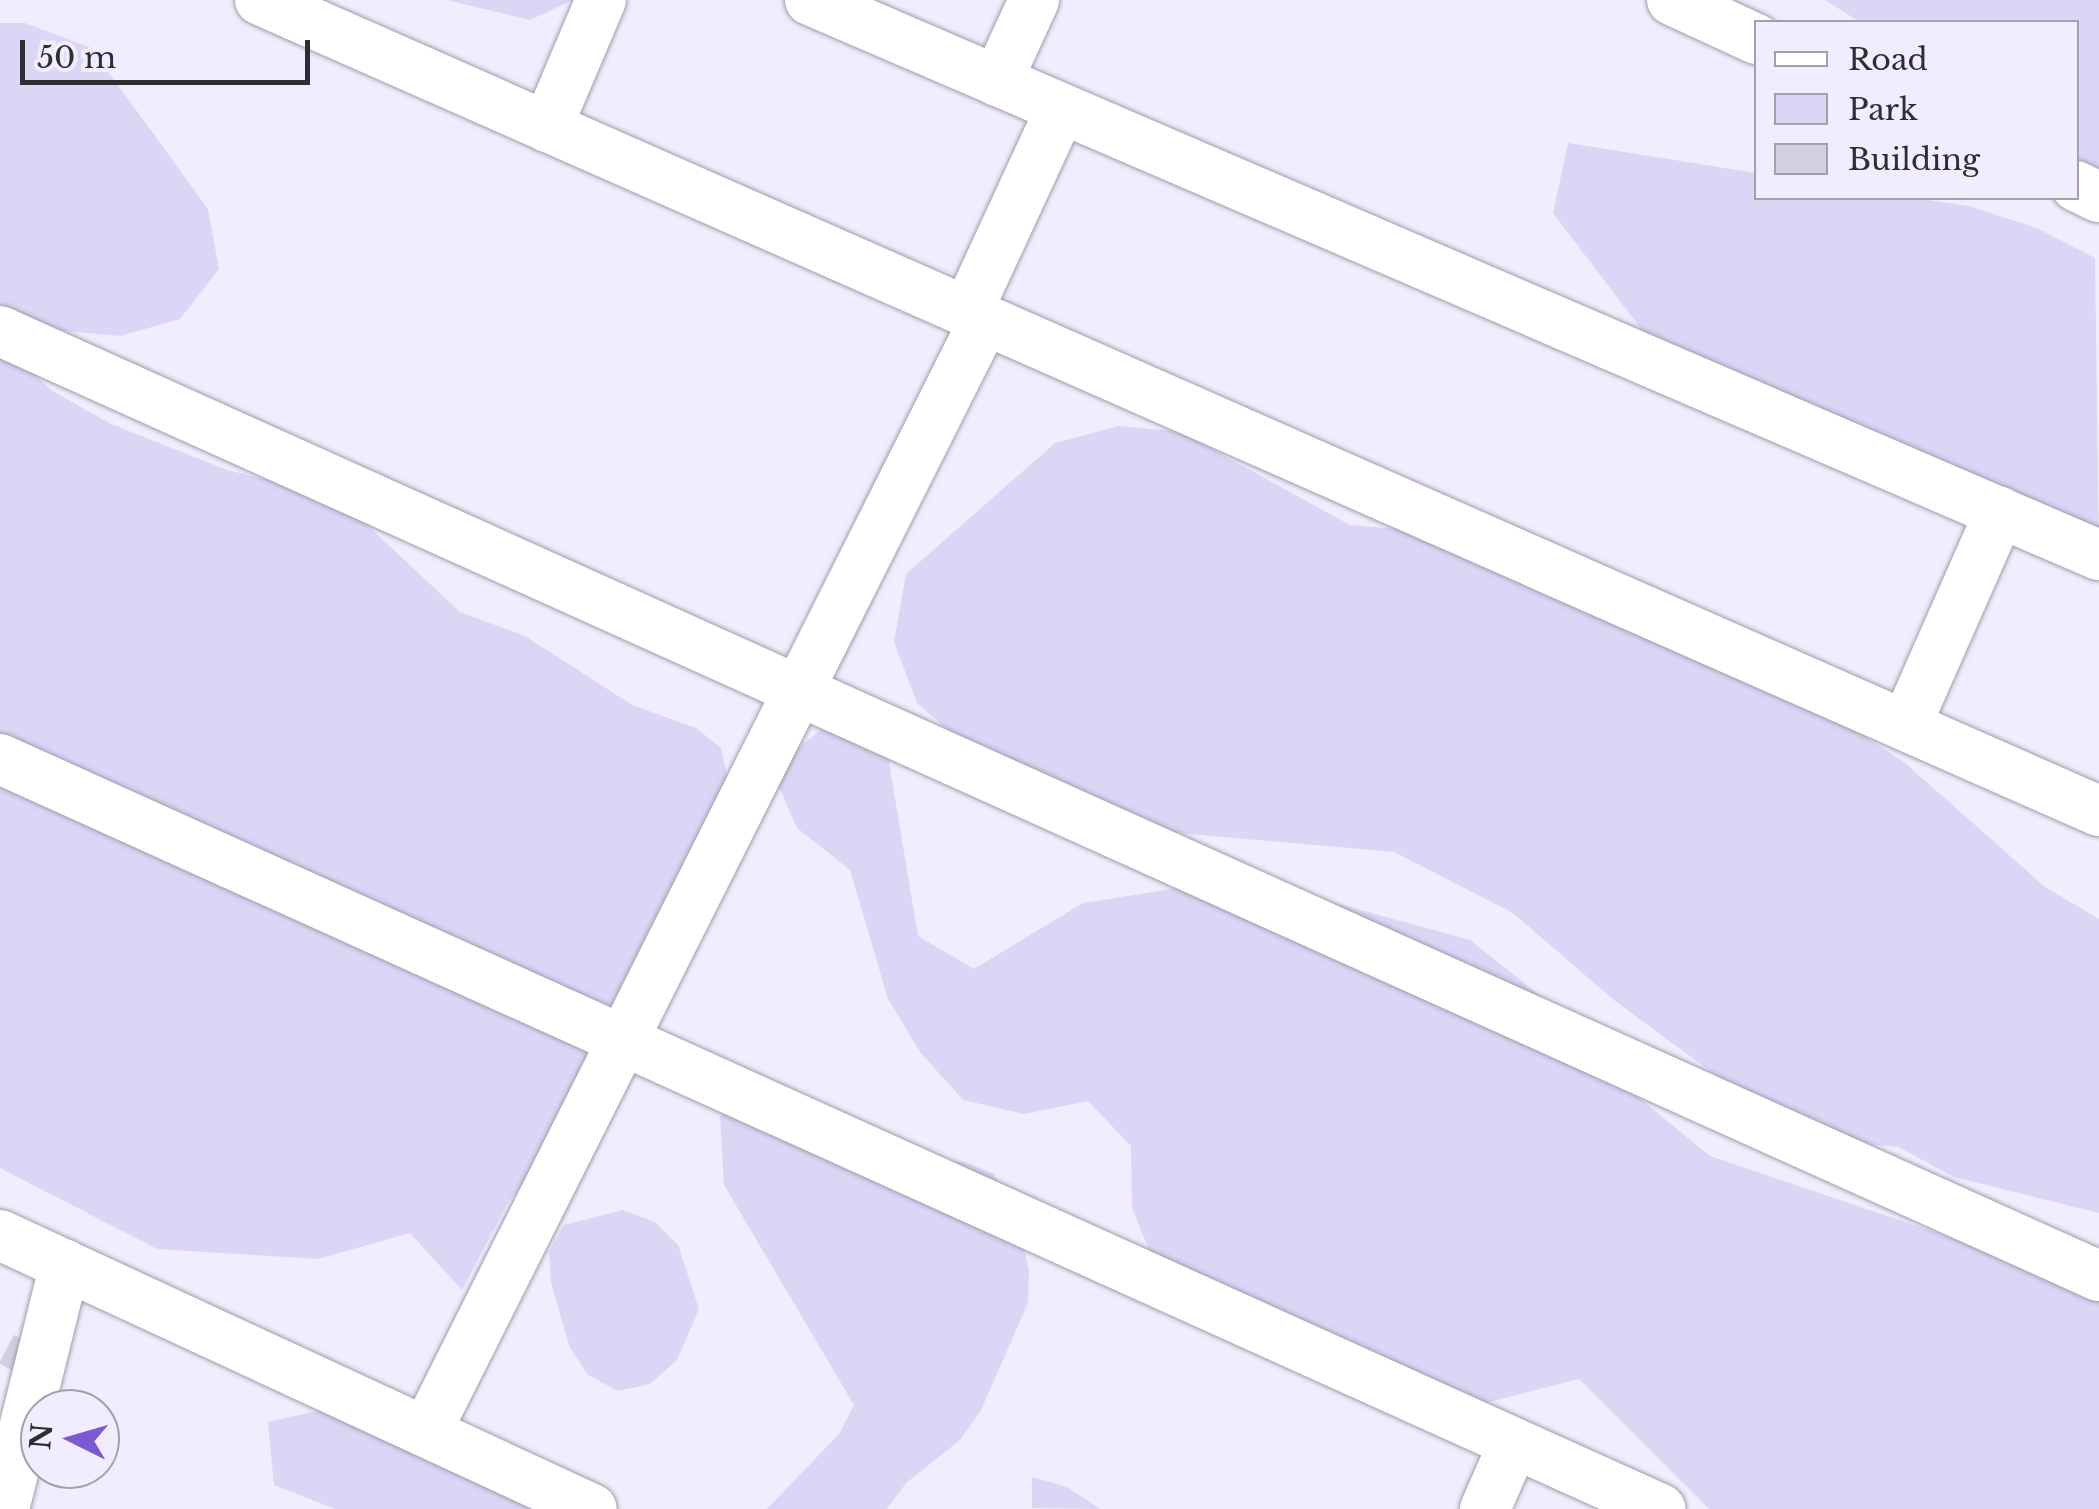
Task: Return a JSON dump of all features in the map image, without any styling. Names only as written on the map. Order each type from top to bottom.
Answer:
[{"type":"street","points":[[260,0],[2099,811]]},
{"type":"street","points":[[547,126],[601,0]]},
{"type":"street","points":[[810,0],[2099,555]]},
{"type":"street","points":[[997,80],[1034,0]]},
{"type":"street","points":[[1672,0],[1754,38]]},
{"type":"street","points":[[426,1432],[798,691],[976,316],[1062,109]]},
{"type":"street","points":[[0,331],[2099,1276]]},
{"type":"street","points":[[1906,726],[2000,512]]},
{"type":"street","points":[[0,759],[1660,1509]]},
{"type":"street","points":[[0,1235],[592,1509]]},
{"type":"street","points":[[4,1509],[65,1265]]},
{"type":"street","points":[[1485,1509],[1514,1443]]},
{"type":"green space","points":[[447,0],[573,0],[530,20]]},
{"type":"green space","points":[[1825,0],[2099,0],[2099,178],[2079,172],[2079,20],[1857,20]]},
{"type":"green space","points":[[0,23],[25,23],[91,48],[208,209],[219,269],[180,319],[120,336],[54,330],[0,310]]},
{"type":"green space","points":[[1568,143],[1754,173],[1754,200],[1928,200],[1968,206],[2037,228],[2095,258],[2099,550],[1648,338],[1553,213]]},
{"type":"green space","points":[[0,341],[51,390],[109,423],[227,470],[336,496],[460,612],[525,636],[632,705],[696,728],[721,748],[728,780],[593,1103],[507,1204],[462,1290],[410,1233],[318,1259],[157,1249],[0,1168]]},
{"type":"green space","points":[[1119,426],[1181,432],[1350,525],[1477,536],[1830,714],[1904,762],[2045,887],[2099,919],[2099,1213],[1954,1177],[1898,1147],[1833,1141],[1772,1117],[1614,1000],[1513,913],[1394,852],[1133,829],[1018,791],[917,703],[894,642],[906,574],[1055,443]]},
{"type":"green space","points":[[821,730],[885,738],[918,936],[974,969],[1083,903],[1210,883],[1284,889],[1470,940],[1572,1021],[1611,1075],[1710,1156],[1970,1244],[2099,1277],[2099,1509],[1709,1509],[1579,1379],[1450,1412],[1155,1264],[1132,1208],[1131,1146],[1088,1101],[1024,1114],[963,1100],[920,1052],[888,999],[850,870],[797,828],[771,769]]},
{"type":"green space","points":[[748,1101],[904,1156],[965,1162],[994,1174],[1013,1206],[1029,1269],[1028,1303],[981,1410],[960,1440],[906,1483],[887,1509],[767,1509],[839,1434],[854,1405],[724,1185],[720,1116]]},
{"type":"green space","points":[[623,1210],[655,1222],[678,1245],[699,1309],[677,1360],[650,1384],[618,1391],[588,1375],[570,1348],[551,1283],[549,1252],[564,1225]]},
{"type":"green space","points":[[331,1408],[568,1509],[335,1509],[274,1485],[268,1422]]},
{"type":"green space","points":[[1032,1477],[1067,1487],[1100,1509],[1032,1508]]},
{"type":"building","points":[[14,1335],[37,1347],[22,1375],[0,1364]]}]
